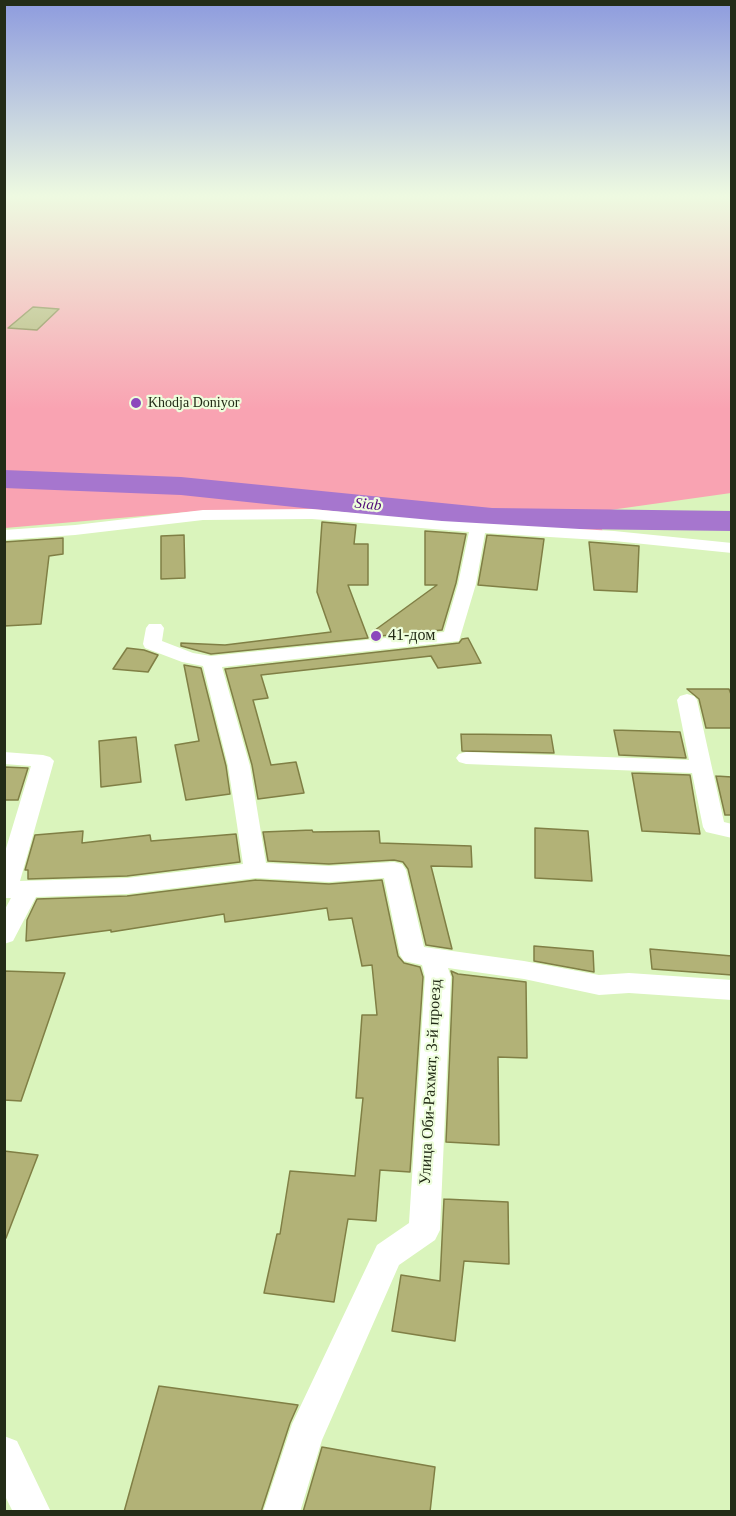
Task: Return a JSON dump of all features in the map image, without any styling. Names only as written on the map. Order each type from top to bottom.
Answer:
[{"type":"street","points":[[4,535],[75,530],[203,515],[312,514],[478,528],[614,536],[732,548]]},
{"type":"street","points":[[155,628],[152,644],[189,658],[211,662],[452,637],[467,584],[478,528]]},
{"type":"street","points":[[13,890],[127,886],[256,870],[238,766],[211,662]]},
{"type":"street","points":[[687,700],[714,828],[732,831]]},
{"type":"street","points":[[4,758],[43,761],[4,935]]},
{"type":"street","points":[[466,758],[701,766]]},
{"type":"street","name":"Улица Оби-Рахмат, 3-й проезд","points":[[256,870],[329,874],[394,870],[413,955],[432,957],[438,977],[424,1230],[387,1255],[305,1437],[281,1512]]},
{"type":"street","points":[[432,957],[524,970],[599,985],[629,982],[732,990]]},
{"type":"street","points":[[4,1454],[33,1512]]},
{"type":"shaded area","points":[[5,268],[731,268],[731,493],[596,512],[604,535],[379,509],[211,510],[5,528]]},
{"type":"building","points":[[33,307],[59,309],[37,330],[8,328]]},
{"type":"building","points":[[322,522],[356,525],[354,544],[368,544],[368,585],[348,585],[368,638],[211,654],[181,646],[181,643],[225,645],[331,632],[317,592]]},
{"type":"building","points":[[425,531],[466,534],[456,583],[442,630],[370,637],[371,633],[437,585],[425,585]]},
{"type":"building","points":[[184,535],[185,578],[161,579],[161,536]]},
{"type":"building","points":[[487,535],[544,539],[537,590],[478,585]]},
{"type":"building","points":[[63,538],[63,554],[49,556],[41,624],[4,626],[4,542]]},
{"type":"building","points":[[589,542],[639,546],[637,592],[594,590]]},
{"type":"building","points":[[468,638],[481,663],[438,668],[431,656],[261,675],[268,698],[253,700],[271,765],[296,762],[304,793],[258,799],[252,765],[225,669],[459,643],[462,639]]},
{"type":"building","points":[[127,648],[158,655],[148,672],[113,669]]},
{"type":"building","points":[[184,665],[201,668],[226,766],[230,794],[186,800],[175,745],[199,741]]},
{"type":"building","points":[[687,689],[729,689],[732,697],[732,728],[706,728],[699,699]]},
{"type":"building","points":[[614,730],[680,732],[686,758],[619,755]]},
{"type":"building","points":[[461,734],[551,735],[554,753],[462,751]]},
{"type":"building","points":[[136,737],[141,782],[101,787],[99,741]]},
{"type":"building","points":[[4,767],[28,768],[18,800],[4,800]]},
{"type":"building","points":[[632,773],[690,775],[700,834],[642,831]]},
{"type":"building","points":[[716,776],[732,777],[732,815],[725,815]]},
{"type":"building","points":[[535,828],[588,831],[592,881],[535,878]]},
{"type":"building","points":[[312,830],[313,832],[379,831],[380,843],[471,846],[472,867],[431,866],[452,949],[426,945],[408,869],[403,862],[394,860],[329,864],[268,861],[263,832]]},
{"type":"building","points":[[83,831],[82,843],[150,835],[151,841],[236,834],[240,862],[127,876],[28,879],[28,870],[25,870],[35,835]]},
{"type":"building","points":[[256,880],[329,884],[382,880],[398,956],[404,963],[420,967],[423,977],[410,1172],[380,1170],[376,1221],[348,1219],[334,1302],[264,1293],[277,1234],[280,1234],[290,1171],[355,1176],[363,1098],[356,1098],[362,1015],[377,1015],[372,965],[362,966],[352,918],[329,920],[327,908],[225,922],[224,914],[111,932],[111,930],[26,941],[27,920],[37,899],[127,896]]},
{"type":"building","points":[[534,946],[593,951],[594,972],[534,961]]},
{"type":"building","points":[[650,949],[732,956],[732,975],[652,969]]},
{"type":"building","points":[[4,971],[65,973],[21,1101],[4,1100]]},
{"type":"building","points":[[451,971],[458,974],[526,982],[527,1058],[498,1057],[499,1145],[446,1142],[453,977]]},
{"type":"building","points":[[4,1151],[38,1155],[6,1238],[4,1237]]},
{"type":"building","points":[[444,1199],[508,1202],[509,1264],[464,1261],[455,1341],[392,1331],[401,1275],[440,1281]]},
{"type":"building","points":[[159,1386],[298,1405],[261,1512],[124,1512]]},
{"type":"building","points":[[322,1447],[435,1467],[430,1512],[303,1512]]},
{"type":"waterway","name":"Siab","points":[[4,479],[181,486],[492,518],[732,521]]},
{"type":"place","name":"Khodja Doniyor","points":[[136,403]]},
{"type":"place","name":"41-дом","points":[[376,636]]}]
